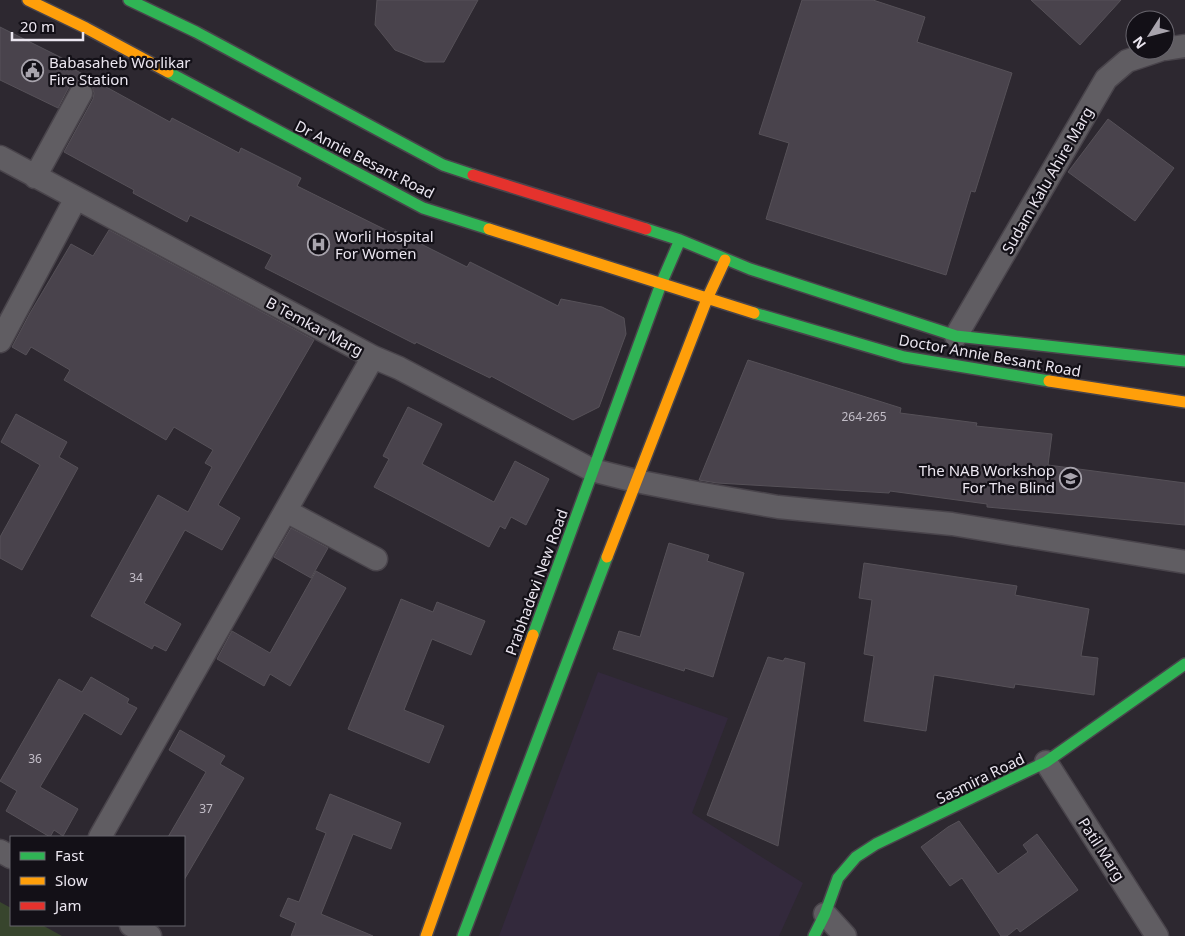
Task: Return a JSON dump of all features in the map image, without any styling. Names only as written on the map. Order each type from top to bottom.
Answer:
[{"type":"main road","name":"Dr Annie Besant Road","points":[[28,0],[86,28],[423,208],[707,299]]},
{"type":"main road","name":"Dr Annie Besant Road","points":[[129,0],[196,32],[443,165],[680,240],[725,260]]},
{"type":"main road","name":"Prabhadevi New Road","points":[[426,936],[592,470],[661,284],[680,240]]},
{"type":"main road","name":"Doctor Annie Besant Road","points":[[725,260],[956,336],[1185,361]]},
{"type":"main road","points":[[463,936],[636,481],[707,299],[725,260]]},
{"type":"main road","name":"Doctor Annie Besant Road","points":[[707,299],[904,357],[1185,402]]},
{"type":"main road","name":"Sasmira Road","points":[[814,936],[826,914],[838,878],[856,857],[876,844],[1046,762],[1185,664]]},
{"type":"street","name":"Sudam Kalu Ahire Marg","points":[[956,336],[1106,79],[1130,60]]},
{"type":"street","points":[[35,177],[81,93]]},
{"type":"street","name":"B Temkar Marg","points":[[0,157],[372,357],[399,368],[592,470],[636,481],[778,507],[952,524],[1185,562]]},
{"type":"street","points":[[0,341],[76,198]]},
{"type":"street","points":[[101,836],[372,357]]},
{"type":"street","points":[[286,511],[376,559]]},
{"type":"street","name":"Patil Marg","points":[[1046,762],[1157,936]]},
{"type":"street","points":[[826,914],[845,936]]},
{"type":"street","points":[[133,926],[150,936]]},
{"type":"shaded area","points":[[598,672],[728,718],[692,813],[803,883],[779,936],[499,936]]},
{"type":"green space","points":[[0,902],[10,907],[10,926],[44,926],[62,936],[0,936]]},
{"type":"building","points":[[377,0],[478,0],[444,62],[425,62],[395,50],[375,25]]},
{"type":"building","points":[[802,0],[873,0],[925,17],[917,42],[1012,73],[975,192],[971,191],[946,275],[766,219],[789,143],[759,134]]},
{"type":"building","points":[[1031,0],[1121,0],[1080,45]]},
{"type":"building","points":[[0,27],[70,62],[68,66],[170,122],[172,118],[239,153],[241,148],[301,178],[297,186],[394,234],[395,231],[467,267],[470,262],[558,306],[561,299],[602,307],[624,318],[626,334],[599,407],[573,420],[491,376],[490,378],[416,342],[415,344],[265,268],[272,255],[190,215],[187,222],[133,193],[134,190],[64,152],[93,99],[92,87],[87,81],[80,80],[74,82],[69,87],[58,108],[0,80]]},
{"type":"building","points":[[1108,119],[1174,168],[1135,221],[1068,172]]},
{"type":"building","points":[[109,230],[314,340],[218,505],[240,518],[222,550],[185,530],[144,603],[181,624],[166,651],[154,645],[152,649],[91,616],[158,495],[188,512],[212,467],[205,463],[213,450],[174,427],[166,440],[64,380],[70,370],[31,347],[26,355],[12,347],[71,244],[93,256]]},
{"type":"building","points":[[748,360],[901,408],[900,413],[977,423],[976,426],[1052,434],[1048,465],[1185,483],[1185,525],[987,507],[987,504],[890,491],[889,493],[717,483],[699,480]]},
{"type":"building","points":[[408,407],[442,424],[422,464],[494,502],[515,461],[549,479],[526,525],[511,517],[505,529],[500,526],[489,547],[374,487],[389,459],[383,456]]},
{"type":"building","points":[[16,414],[67,442],[59,457],[78,468],[22,570],[0,558],[0,537],[40,465],[1,442]]},
{"type":"building","points":[[291,528],[328,548],[311,578],[274,557]]},
{"type":"building","points":[[669,543],[709,555],[707,561],[744,573],[713,677],[685,668],[684,671],[613,649],[619,631],[640,637]]},
{"type":"building","points":[[864,563],[1017,586],[1015,595],[1089,609],[1081,656],[1098,658],[1094,695],[1015,684],[1014,688],[934,675],[926,731],[864,721],[874,656],[864,654],[872,600],[859,598]]},
{"type":"building","points":[[316,571],[346,588],[290,686],[270,674],[264,686],[217,659],[232,631],[270,653]]},
{"type":"building","points":[[401,599],[433,612],[437,602],[485,621],[471,655],[432,639],[404,710],[444,726],[429,763],[348,729]]},
{"type":"building","points":[[768,657],[783,661],[785,658],[805,663],[778,846],[707,815]]},
{"type":"building","points":[[91,677],[129,699],[127,703],[137,708],[121,735],[84,713],[40,787],[78,809],[63,836],[54,830],[51,836],[48,836],[6,811],[17,791],[0,781],[59,679],[82,692]]},
{"type":"building","points":[[180,730],[225,756],[220,764],[244,778],[185,878],[185,836],[169,836],[206,772],[169,750]]},
{"type":"building","points":[[330,794],[401,823],[391,849],[353,834],[321,914],[373,936],[291,936],[296,923],[280,916],[288,898],[299,902],[326,833],[316,829]]},
{"type":"building","points":[[959,821],[998,874],[1028,852],[1023,845],[1037,834],[1078,890],[1020,932],[1017,928],[1007,936],[1001,936],[962,878],[950,886],[921,847]]},
{"type":"traffic: fast","points":[[129,0],[196,32],[443,165],[473,175]]},
{"type":"traffic: fast","points":[[168,72],[423,208],[489,229]]},
{"type":"traffic: fast","points":[[646,229],[680,240],[750,269],[956,336],[1185,361]]},
{"type":"traffic: fast","points":[[533,635],[661,284],[680,240]]},
{"type":"traffic: fast","points":[[754,313],[904,357],[1049,381]]},
{"type":"traffic: fast","points":[[463,936],[607,557]]},
{"type":"traffic: fast","points":[[814,936],[825,914],[838,878],[856,857],[876,844],[1046,762],[1185,664]]},
{"type":"traffic: slow","points":[[28,0],[86,28],[168,72]]},
{"type":"traffic: slow","points":[[489,229],[754,313]]},
{"type":"traffic: slow","points":[[607,557],[707,299],[725,260]]},
{"type":"traffic: slow","points":[[1049,381],[1185,402]]},
{"type":"traffic: slow","points":[[426,936],[533,635]]},
{"type":"traffic: jam","points":[[473,175],[646,229]]},
{"type":"place","name":"Babasaheb Worlikar Fire Station","points":[[33,71]]},
{"type":"place","name":"Worli Hospital For Women","points":[[319,245]]},
{"type":"place","name":"The NAB Workshop For The Blind","points":[[1071,479]]}]
